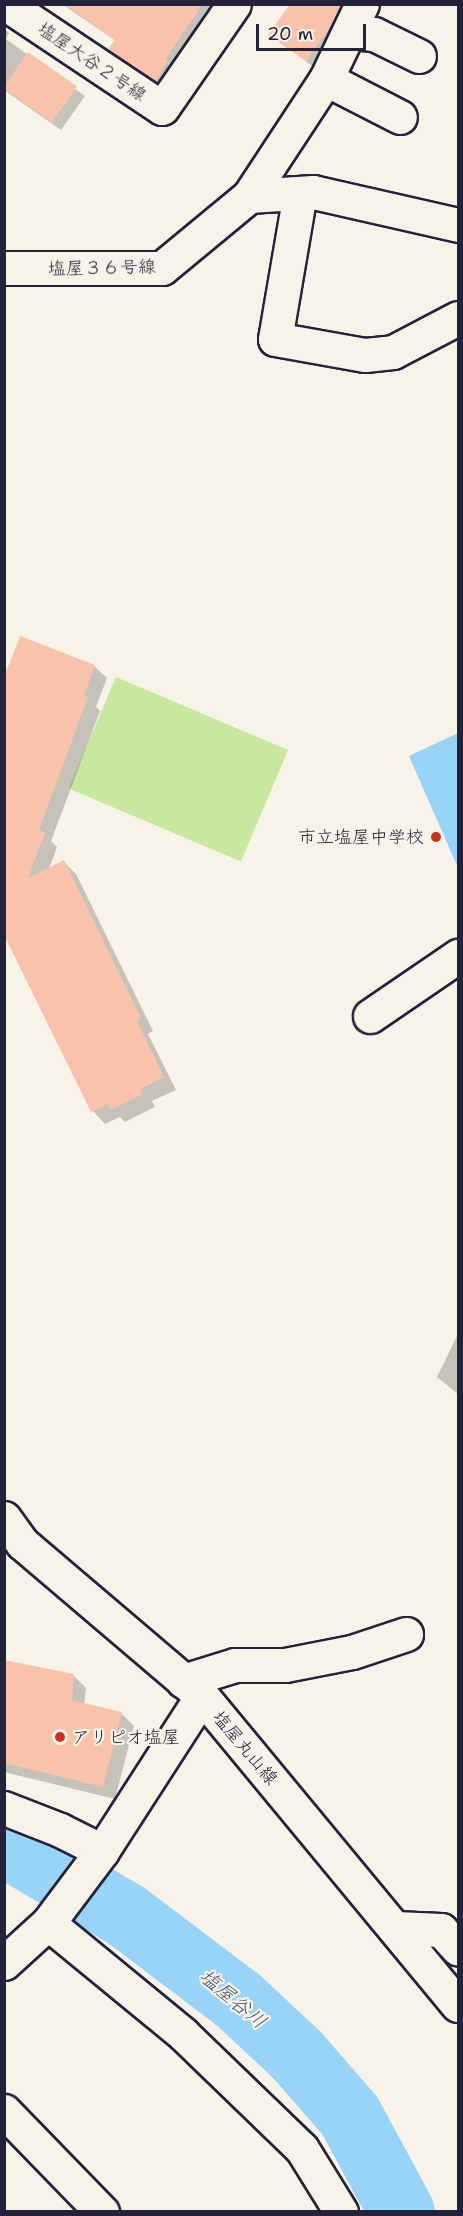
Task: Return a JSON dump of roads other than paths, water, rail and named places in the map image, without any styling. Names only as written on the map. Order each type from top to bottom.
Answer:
[{"type":"street","name":"塩屋大谷２号線","points":[[6,4],[162,108],[234,4]]},
{"type":"street","points":[[356,18],[374,34],[419,56]]},
{"type":"street","name":"塩屋３６号線","points":[[4,268],[162,268],[249,196],[326,79],[356,18]]},
{"type":"street","points":[[326,79],[400,117]]},
{"type":"street","points":[[249,196],[313,192],[459,225]]},
{"type":"street","points":[[300,193],[275,339],[365,355],[393,352],[459,318]]},
{"type":"street","points":[[370,1016],[459,956]]},
{"type":"street","name":"塩屋丸山線","points":[[4,1518],[22,1543],[192,1688],[459,2005]]},
{"type":"street","points":[[4,1963],[48,1923],[102,1851],[192,1688],[235,1665],[285,1665],[352,1652],[406,1634]]},
{"type":"street","points":[[4,1808],[60,1830],[102,1851]]},
{"type":"street","points":[[48,1923],[183,2034],[302,2149],[341,2211]]},
{"type":"street","points":[[395,1928],[441,1930],[459,1949]]},
{"type":"street","points":[[4,2111],[102,2211]]},
{"type":"water","points":[[458,733],[458,868],[409,756]]},
{"type":"waterway","name":"塩屋谷川","points":[[4,1848],[18,1852],[127,1916],[238,2000],[297,2055],[350,2116],[402,2212]]},
{"type":"place","name":"市立塩屋中学校","points":[[436,837]]},
{"type":"place","name":"アリピオ塩屋","points":[[60,1737]]}]
